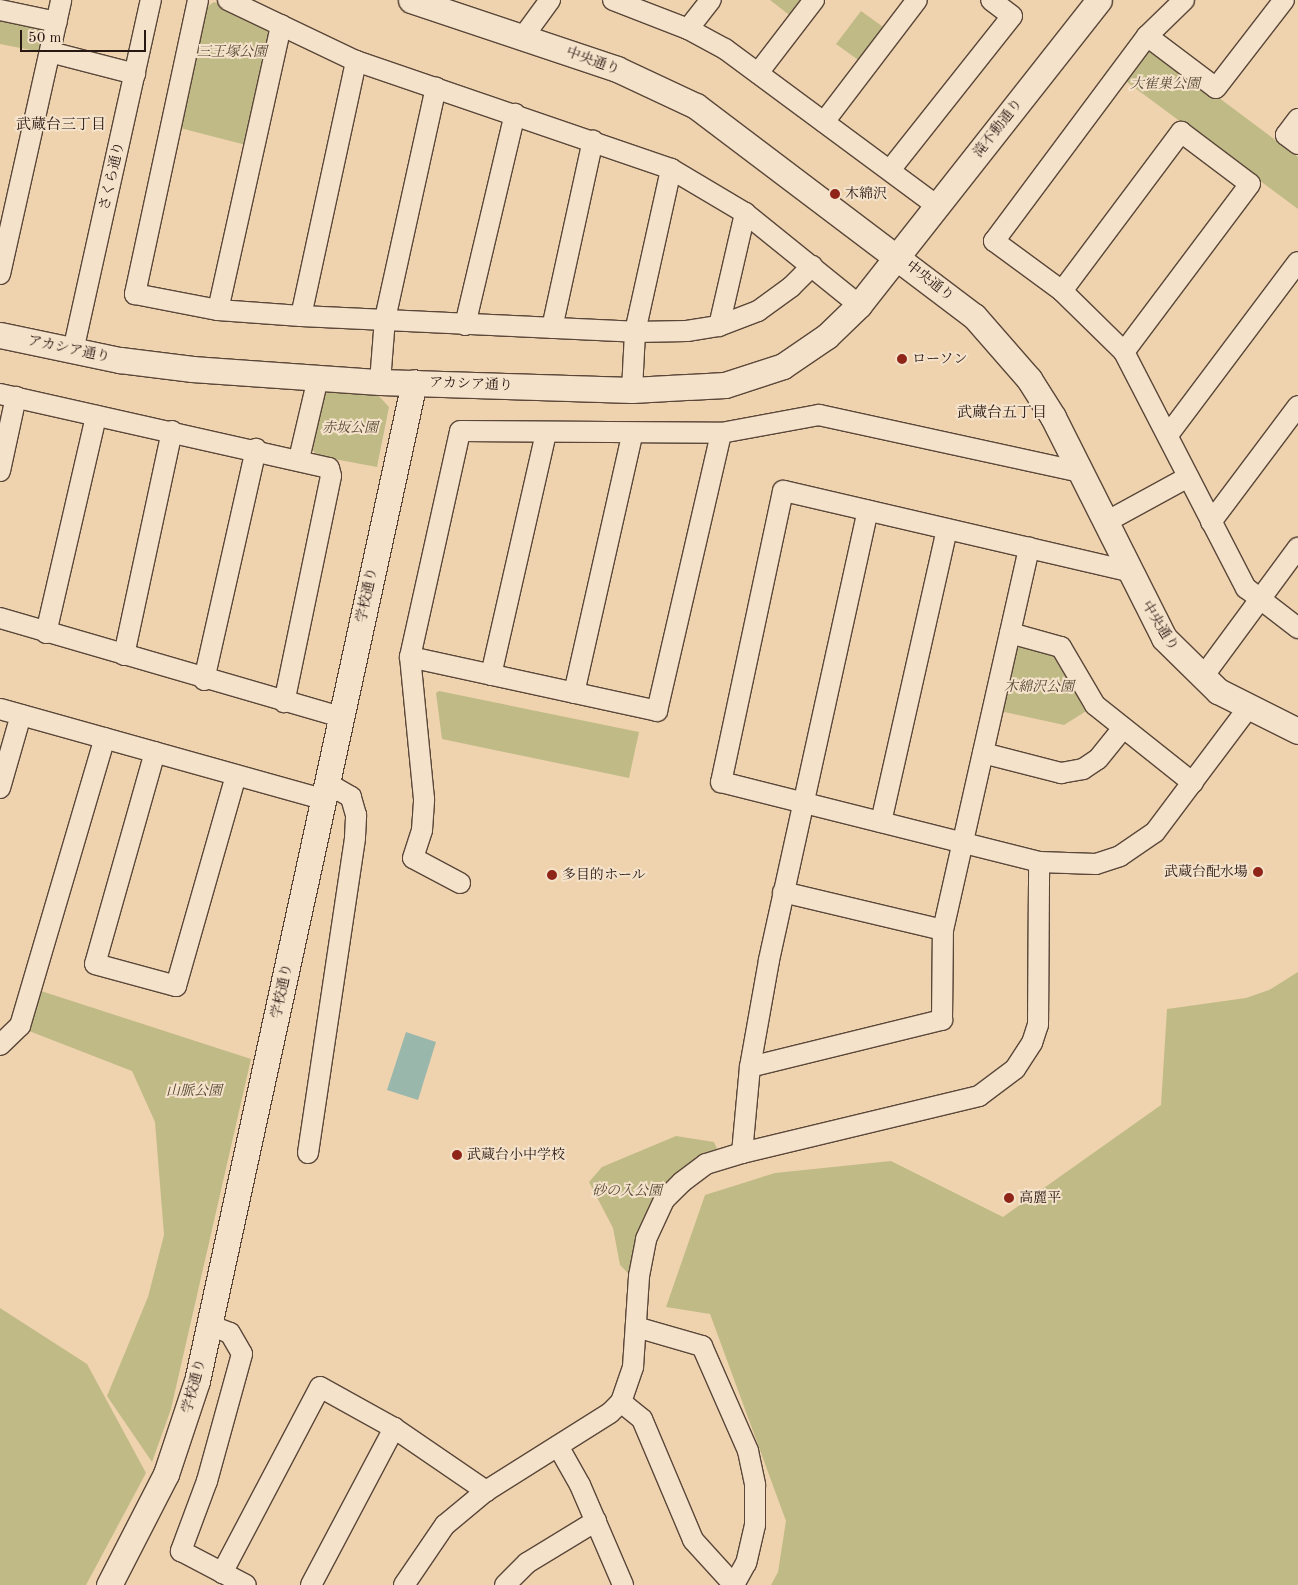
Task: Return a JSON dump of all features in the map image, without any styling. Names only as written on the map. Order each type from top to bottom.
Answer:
[{"type":"street","points":[[0,274],[61,0]]},
{"type":"street","name":"さくら通り","points":[[73,351],[151,0]]},
{"type":"street","points":[[198,0],[135,294],[218,310],[465,325],[635,332],[719,326],[758,311],[791,287],[812,266]]},
{"type":"street","points":[[228,0],[356,61],[593,140],[671,169],[745,213],[859,305]]},
{"type":"street","name":"中央通り","points":[[411,0],[617,69],[696,106],[898,256],[974,316],[1004,348],[1053,416],[1104,523],[1164,638],[1202,678],[1248,708],[1298,731]]},
{"type":"street","points":[[523,36],[550,0]]},
{"type":"street","points":[[613,0],[688,29],[758,73],[938,206]]},
{"type":"street","points":[[688,29],[711,0]]},
{"type":"street","points":[[758,73],[814,0]]},
{"type":"street","points":[[824,122],[917,0]]},
{"type":"street","points":[[890,170],[1012,16],[991,0]]},
{"type":"street","name":"滝不動通り","points":[[898,256],[1099,0]]},
{"type":"street","points":[[1184,0],[1147,36],[994,240],[1062,291],[1124,352],[1246,588],[1298,628]]},
{"type":"street","points":[[1147,36],[1216,88],[1284,0]]},
{"type":"street","points":[[0,10],[57,22]]},
{"type":"street","points":[[218,310],[281,25]]},
{"type":"street","points":[[50,52],[135,74]]},
{"type":"street","points":[[300,316],[356,61]]},
{"type":"street","points":[[380,382],[385,319],[436,88]]},
{"type":"street","points":[[465,325],[516,114]]},
{"type":"street","points":[[1298,119],[1286,135],[1298,144]]},
{"type":"street","points":[[1062,291],[1181,132],[1250,184],[1124,352]]},
{"type":"street","points":[[552,328],[593,140]]},
{"type":"street","points":[[632,390],[635,332],[671,169]]},
{"type":"street","points":[[719,326],[745,213]]},
{"type":"street","name":"アカシア通り","points":[[0,335],[73,351],[192,370],[380,382],[632,390],[725,385],[783,366],[827,336],[859,305],[898,256]]},
{"type":"street","points":[[1168,435],[1298,262]]},
{"type":"street","points":[[299,459],[318,378]]},
{"type":"street","name":"学校通り","points":[[109,1585],[166,1474],[197,1381],[414,382]]},
{"type":"street","points":[[0,471],[8,396],[256,449],[329,468],[331,476],[284,702]]},
{"type":"street","points":[[1211,522],[1298,406]]},
{"type":"street","points":[[460,882],[413,858],[422,830],[424,799],[410,657],[460,431],[632,435],[721,434],[819,415],[1080,472]]},
{"type":"street","points":[[46,633],[96,416]]},
{"type":"street","points":[[124,655],[172,431]]},
{"type":"street","points":[[490,675],[546,433]]},
{"type":"street","points":[[410,657],[657,711],[721,434]]},
{"type":"street","points":[[574,693],[632,435]]},
{"type":"street","points":[[204,680],[256,449]]},
{"type":"street","points":[[1104,523],[1188,478]]},
{"type":"street","points":[[1128,571],[783,491],[721,782],[1040,862],[1096,864],[1120,856],[1155,832],[1194,783],[1248,708]]},
{"type":"street","points":[[742,1153],[750,1067],[783,892],[868,511]]},
{"type":"street","points":[[881,822],[946,529]]},
{"type":"street","points":[[750,1067],[942,1020],[943,930],[1029,548]]},
{"type":"street","points":[[1202,678],[1298,548]]},
{"type":"street","points":[[0,618],[204,680],[340,717]]},
{"type":"street","points":[[1010,633],[1061,647],[1086,694],[1123,728],[1194,783]]},
{"type":"street","points":[[0,709],[236,775],[351,796],[356,815],[356,837],[308,1153]]},
{"type":"street","points":[[0,788],[22,715]]},
{"type":"street","points":[[983,753],[1061,773],[1083,769],[1098,759],[1123,728]]},
{"type":"street","points":[[0,1045],[20,1026],[105,738]]},
{"type":"street","points":[[155,752],[95,964],[176,986],[236,775]]},
{"type":"street","points":[[404,1585],[445,1525],[486,1491],[610,1413],[621,1402],[633,1367],[642,1257],[653,1220],[664,1200],[706,1164],[742,1153],[970,1099],[993,1088],[1014,1069],[1032,1043],[1038,1025],[1040,862]]},
{"type":"street","points":[[783,892],[943,930]]},
{"type":"street","points":[[209,1325],[230,1333],[242,1354],[210,1472],[181,1551],[246,1585]]},
{"type":"street","points":[[621,1402],[642,1419],[693,1540],[734,1585],[746,1563],[755,1525],[755,1485],[748,1451],[702,1346],[636,1327]]},
{"type":"street","points":[[222,1573],[320,1387],[394,1428],[486,1491]]},
{"type":"street","points":[[311,1585],[394,1428]]},
{"type":"street","points":[[558,1446],[596,1521],[624,1585]]},
{"type":"street","points":[[505,1585],[528,1563],[596,1521]]},
{"type":"green space","points":[[770,0],[807,0],[793,18]]},
{"type":"green space","name":"三王塚公園","points":[[214,2],[267,27],[273,34],[246,145],[180,128],[204,9]]},
{"type":"green space","points":[[861,11],[886,29],[861,62],[836,44]]},
{"type":"green space","points":[[0,18],[40,27],[46,33],[41,52],[0,44]]},
{"type":"green space","name":"大寉巣公園","points":[[1155,50],[1298,157],[1298,209],[1123,79],[1145,51]]},
{"type":"green space","name":"赤坂公園","points":[[329,392],[378,395],[389,407],[377,467],[318,456],[309,446],[322,396]]},
{"type":"green space","name":"木綿沢公園","points":[[1026,641],[1057,652],[1091,708],[1064,725],[1000,711],[1015,648]]},
{"type":"green space","points":[[439,691],[639,732],[629,778],[442,739],[436,693]]},
{"type":"green space","points":[[1298,972],[1298,1585],[771,1585],[778,1572],[786,1521],[710,1314],[666,1307],[705,1195],[775,1173],[891,1161],[1003,1217],[1161,1105],[1167,1009],[1246,998],[1269,990]]},
{"type":"green space","name":"山脈公園","points":[[41,991],[251,1059],[171,1409],[152,1462],[107,1396],[148,1297],[164,1235],[155,1122],[132,1071],[29,1031]]},
{"type":"green space","name":"砂の入公園","points":[[676,1136],[714,1142],[719,1153],[696,1162],[630,1275],[620,1265],[613,1228],[589,1182],[602,1167]]},
{"type":"green space","points":[[0,1308],[87,1364],[146,1473],[86,1585],[0,1585]]},
{"type":"shaded area","points":[[406,1032],[436,1042],[418,1100],[387,1090]]},
{"type":"place","name":"木綿沢","points":[[835,194]]},
{"type":"place","name":"ローソン","points":[[902,359]]},
{"type":"place","name":"武蔵台配水場","points":[[1258,872]]},
{"type":"place","name":"多目的ホール","points":[[552,875]]},
{"type":"place","name":"武蔵台小中学校","points":[[457,1155]]},
{"type":"place","name":"高麗平","points":[[1009,1198]]},
{"type":"district","name":"武蔵台三丁目","points":[[61,126]]},
{"type":"district","name":"武蔵台五丁目","points":[[1002,414]]}]
